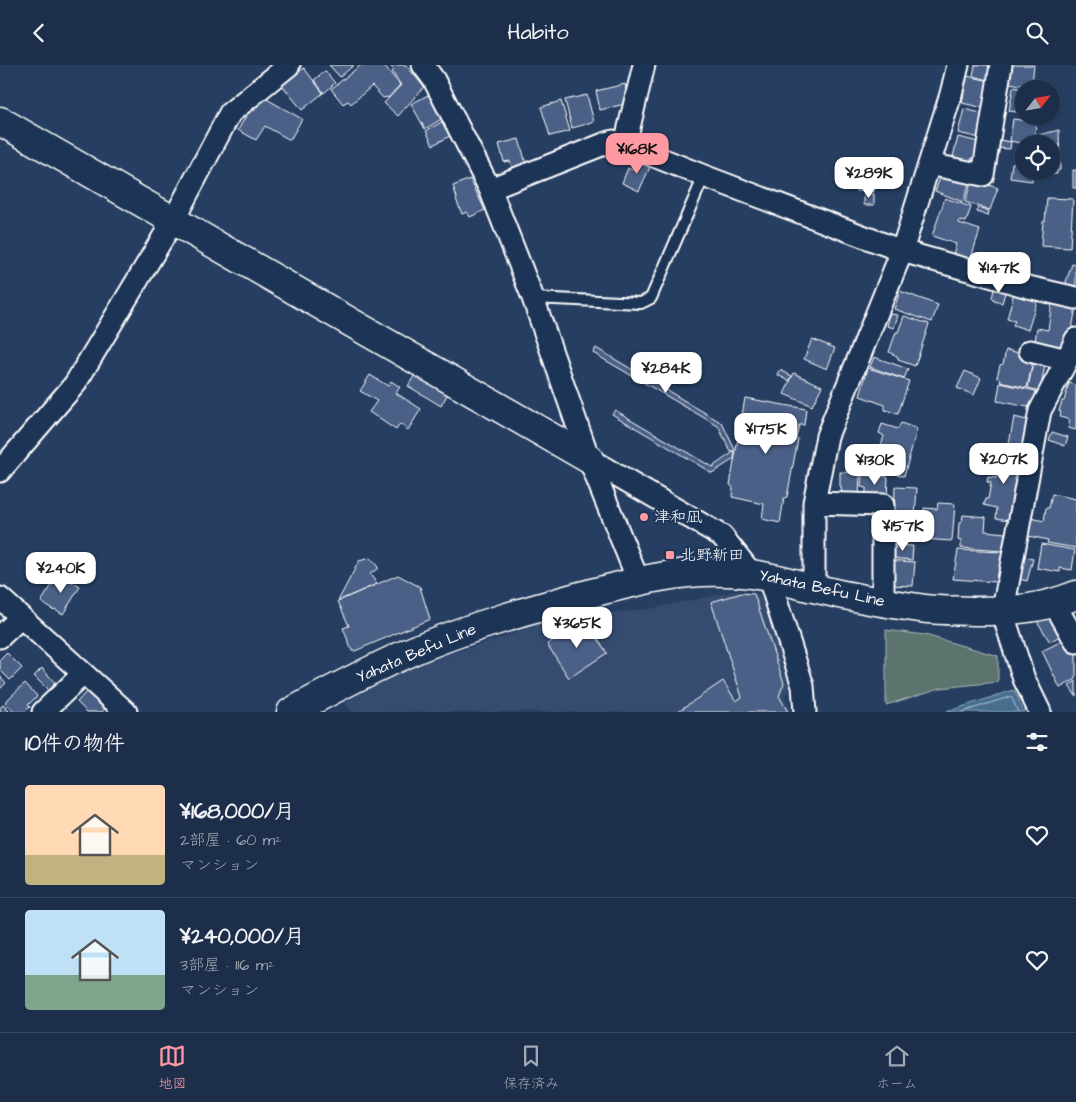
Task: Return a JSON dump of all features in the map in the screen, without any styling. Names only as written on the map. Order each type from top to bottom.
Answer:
[{"type":"main road","points":[[0,121],[589,459]]},
{"type":"main road","name":"Yahata Befu Line","points":[[291,712],[355,677],[448,637],[531,609],[666,575],[724,571],[761,576],[814,589],[928,609],[1002,611],[1033,608],[1065,599]]},
{"type":"street","points":[[0,471],[75,384],[173,221],[230,113],[289,65]]},
{"type":"street","points":[[423,65],[434,80],[490,189],[533,298],[589,459],[638,581]]},
{"type":"street","points":[[625,144],[644,65]]},
{"type":"street","points":[[814,589],[814,503],[827,435],[902,251],[951,94],[958,65]]},
{"type":"street","points":[[929,164],[982,175],[1001,65]]},
{"type":"street","points":[[490,189],[614,141],[902,251],[1076,299]]},
{"type":"street","points":[[1040,712],[1024,679],[1002,611],[1040,411],[1076,339]]},
{"type":"street","points":[[1030,351],[1067,360]]},
{"type":"street","points":[[589,459],[722,535],[761,576],[804,686],[805,712]]},
{"type":"street","points":[[814,503],[883,505],[883,602]]},
{"type":"street","points":[[0,598],[126,712]]},
{"type":"street","points":[[1065,599],[1076,642]]},
{"type":"street","points":[[0,637],[21,617]]},
{"type":"street","points":[[43,712],[83,673]]},
{"type":"lane","points":[[533,298],[641,303],[651,298],[704,176]]},
{"type":"shaded area","points":[[736,591],[766,596],[794,681],[785,696],[790,712],[352,712],[345,702],[391,676],[429,660],[507,636],[529,627],[561,618],[648,609]]},
{"type":"green space","points":[[886,630],[925,635],[998,656],[998,682],[940,688],[886,705]]},
{"type":"water","points":[[1014,690],[1024,712],[946,712]]},
{"type":"building","points":[[329,65],[354,65],[340,77]]},
{"type":"building","points":[[361,65],[384,65],[400,85],[388,98],[383,98],[372,86],[351,104],[348,101],[343,104],[331,89]]},
{"type":"building","points":[[389,65],[406,65],[424,87],[398,116],[384,103],[401,85],[392,72],[394,70]]},
{"type":"building","points":[[975,65],[992,65],[989,80],[973,76]]},
{"type":"building","points":[[1008,65],[1034,65],[1032,80],[1015,80],[1015,84],[1005,82]]},
{"type":"building","points":[[304,68],[323,93],[302,110],[282,85]]},
{"type":"building","points":[[325,71],[335,83],[324,93],[314,80]]},
{"type":"building","points":[[967,76],[990,81],[984,108],[962,103]]},
{"type":"building","points":[[625,84],[629,103],[600,110],[596,91]]},
{"type":"building","points":[[1013,87],[1015,87],[1015,112],[1009,111]]},
{"type":"building","points":[[430,94],[443,118],[425,129],[411,104]]},
{"type":"building","points":[[587,95],[594,122],[572,128],[565,100]]},
{"type":"building","points":[[263,97],[302,119],[290,140],[265,126],[256,140],[238,130],[250,109],[254,111]]},
{"type":"building","points":[[561,101],[570,131],[550,136],[541,107]]},
{"type":"building","points":[[964,109],[985,114],[980,138],[958,133]]},
{"type":"building","points":[[1013,119],[1015,119],[1015,125],[1036,125],[1035,135],[1015,135],[1015,142],[1010,141]]},
{"type":"building","points":[[443,121],[452,135],[433,145],[426,131]]},
{"type":"building","points":[[1059,130],[1059,135],[1039,135]]},
{"type":"building","points":[[958,137],[983,143],[979,160],[972,158],[971,162],[952,160]]},
{"type":"building","points":[[519,139],[527,167],[513,171],[510,161],[504,162],[499,144]]},
{"type":"building","points":[[999,140],[1011,142],[1010,149],[998,148]]},
{"type":"building","points":[[1015,153],[1015,179],[1010,178],[1012,163],[1014,163]]},
{"type":"building","points":[[638,159],[651,165],[639,191],[622,183],[628,168],[632,170]]},
{"type":"building","points":[[841,168],[875,170],[874,192],[856,191],[856,188],[841,187]]},
{"type":"building","points":[[943,170],[970,181],[963,202],[935,191]]},
{"type":"building","points":[[1073,170],[1076,170],[1076,188],[1073,188]]},
{"type":"building","points":[[470,179],[485,210],[470,217],[467,212],[462,214],[453,186]]},
{"type":"building","points":[[972,180],[998,188],[990,210],[965,202]]},
{"type":"building","points":[[864,194],[874,194],[874,205],[864,205]]},
{"type":"building","points":[[945,198],[971,207],[966,222],[960,220],[959,223],[980,230],[970,261],[953,255],[956,244],[932,236]]},
{"type":"building","points":[[1047,198],[1073,199],[1070,248],[1041,246]]},
{"type":"building","points":[[978,207],[989,211],[988,216],[977,212]]},
{"type":"building","points":[[1072,264],[1076,265],[1076,292],[1064,288]]},
{"type":"building","points":[[995,285],[1006,289],[1002,303],[994,301],[992,298]]},
{"type":"building","points":[[900,291],[938,305],[932,322],[894,309]]},
{"type":"building","points":[[1016,292],[1038,298],[1028,330],[1013,325],[1015,321],[1007,319],[1013,296]]},
{"type":"building","points":[[1052,301],[1076,307],[1070,340],[1065,353],[1034,348],[1037,328],[1048,330]]},
{"type":"building","points":[[890,314],[898,315],[894,328],[887,326]]},
{"type":"building","points":[[904,316],[929,324],[915,366],[898,360],[898,357],[889,352]]},
{"type":"building","points":[[812,339],[835,348],[827,369],[804,359]]},
{"type":"building","points":[[596,348],[722,423],[735,450],[731,452],[718,426],[593,353]]},
{"type":"building","points":[[1006,350],[1034,356],[1027,388],[1000,382],[1001,379],[997,377],[1000,365],[1003,364]]},
{"type":"building","points":[[874,357],[908,369],[904,379],[870,367]]},
{"type":"building","points":[[1034,358],[1046,360],[1040,391],[1028,388]]},
{"type":"building","points":[[868,368],[909,381],[898,414],[885,410],[885,405],[860,396]]},
{"type":"building","points":[[780,370],[792,376],[789,381],[778,375]]},
{"type":"building","points":[[965,371],[981,378],[974,395],[957,388]]},
{"type":"building","points":[[416,373],[448,393],[441,406],[408,386]]},
{"type":"building","points":[[794,373],[822,386],[812,406],[784,394]]},
{"type":"building","points":[[370,375],[388,386],[391,381],[400,387],[396,393],[421,409],[408,430],[400,424],[396,430],[369,412],[377,401],[360,391]]},
{"type":"building","points":[[1000,383],[1036,391],[1033,408],[997,401]]},
{"type":"building","points":[[1069,383],[1076,385],[1076,430],[1068,428],[1070,420],[1060,417],[1061,412],[1059,411]]},
{"type":"building","points":[[745,398],[806,409],[804,425],[799,425],[796,437],[798,439],[780,523],[762,519],[764,504],[732,497],[733,487],[730,485]]},
{"type":"building","points":[[615,410],[712,467],[735,451],[734,459],[712,473],[612,414]]},
{"type":"building","points":[[1014,417],[1031,421],[1024,458],[1007,454]]},
{"type":"building","points":[[901,423],[917,429],[904,476],[878,469],[880,463],[876,462],[884,436],[879,433],[882,424],[898,429]]},
{"type":"building","points":[[1052,432],[1068,437],[1065,446],[1049,440]]},
{"type":"building","points":[[994,454],[1023,461],[1009,520],[996,518],[997,508],[984,505],[986,499],[988,499],[991,483],[987,482],[988,477],[996,478],[997,469],[992,467]]},
{"type":"building","points":[[840,472],[860,473],[859,497],[842,496]]},
{"type":"building","points":[[862,475],[888,477],[887,498],[866,497],[866,488],[861,487]]},
{"type":"building","points":[[895,487],[917,488],[915,516],[894,514]]},
{"type":"building","points":[[1052,494],[1076,499],[1076,548],[1047,543],[1048,540],[1019,534],[1022,516],[1044,521],[1046,508],[1049,508]]},
{"type":"building","points":[[938,503],[955,504],[952,541],[922,539],[924,508],[937,509]]},
{"type":"building","points":[[963,515],[986,517],[985,531],[1005,533],[1003,551],[961,548],[961,541],[958,540],[959,523],[962,522]]},
{"type":"building","points":[[895,516],[915,518],[913,539],[899,538],[899,535],[894,533]]},
{"type":"building","points":[[1041,544],[1075,550],[1072,570],[1060,568],[1060,572],[1037,568]]},
{"type":"building","points":[[895,545],[913,546],[912,560],[893,558]]},
{"type":"building","points":[[958,550],[1002,552],[1001,572],[997,572],[996,582],[953,579]]},
{"type":"building","points":[[1018,555],[1033,559],[1027,581],[1012,577]]},
{"type":"building","points":[[68,556],[85,567],[75,581],[59,570]]},
{"type":"building","points":[[370,558],[378,567],[370,574],[377,584],[338,601],[359,561]]},
{"type":"building","points":[[889,560],[915,562],[913,586],[888,585]]},
{"type":"building","points":[[59,574],[80,587],[63,614],[41,602]]},
{"type":"building","points":[[398,575],[420,587],[430,619],[352,651],[343,628],[349,626],[338,601]]},
{"type":"building","points":[[742,593],[754,594],[784,683],[779,696],[788,712],[677,712],[723,681],[736,701],[742,697],[711,602]]},
{"type":"building","points":[[1051,612],[1064,633],[1050,642],[1037,621]]},
{"type":"building","points":[[586,620],[607,653],[569,678],[547,644]]},
{"type":"building","points":[[1068,638],[1076,653],[1076,679],[1060,688],[1042,651]]},
{"type":"building","points":[[7,653],[22,668],[10,680],[0,670],[0,660]]},
{"type":"building","points":[[42,668],[55,683],[48,690],[34,676]]},
{"type":"building","points":[[0,676],[6,683],[0,689]]},
{"type":"building","points":[[1076,681],[1076,696],[1069,686]]},
{"type":"building","points":[[25,683],[37,696],[28,705],[30,707],[24,712],[14,712],[5,702]]},
{"type":"building","points":[[87,691],[105,709],[102,712],[87,712],[77,702]]},
{"type":"building","points":[[3,705],[10,712],[0,712],[0,708]]},
{"type":"place","name":"津和凪","points":[[644,517]]},
{"type":"place","name":"北野新田","points":[[670,555]]}]
